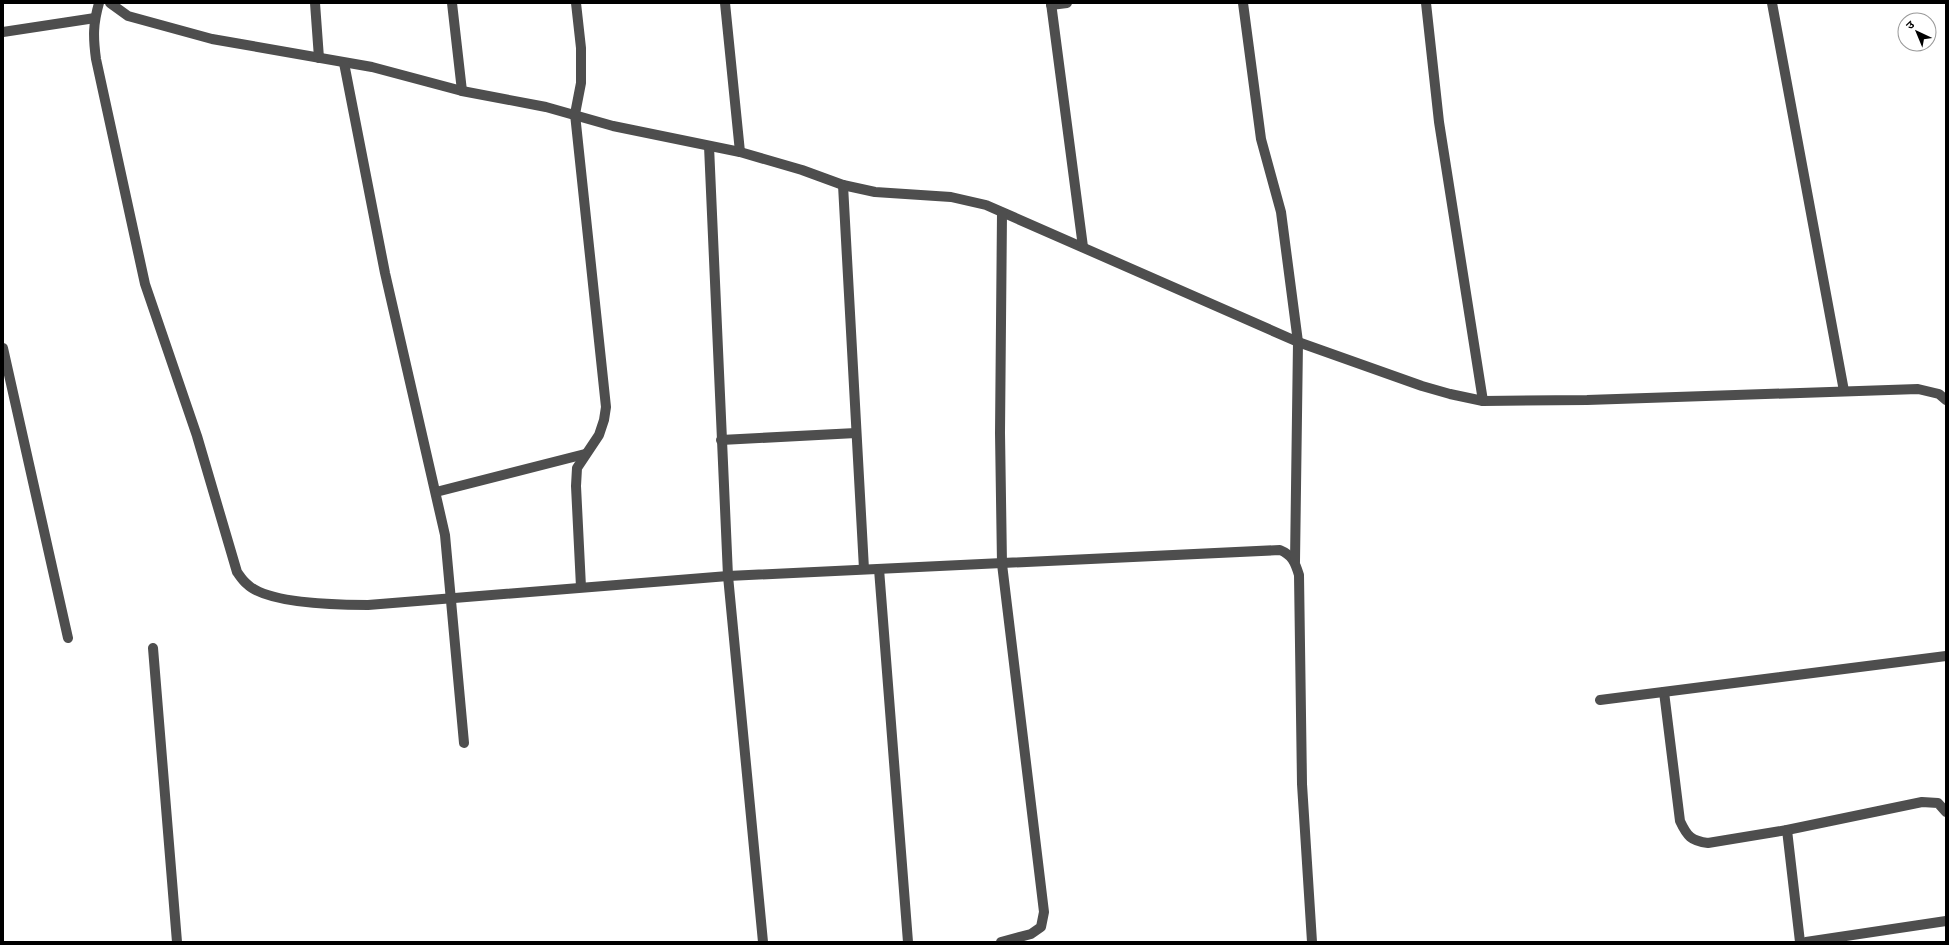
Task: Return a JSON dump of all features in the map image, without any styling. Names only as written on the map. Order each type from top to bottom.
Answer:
[{"type":"street","points":[[100,3],[94,18],[93,32],[96,59],[145,284],[197,436],[237,572],[248,585],[268,595],[326,605],[368,605],[728,576],[1280,550],[1288,554],[1295,562]]},
{"type":"street","points":[[110,3],[128,16],[212,39],[372,67],[462,91],[546,107],[613,126],[740,152],[802,170],[843,185],[875,192],[951,197],[986,206],[1298,342],[1422,386],[1450,394],[1483,401],[1918,389],[1939,394],[1946,400]]},
{"type":"street","points":[[315,3],[319,58]]},
{"type":"street","points":[[452,3],[462,91]]},
{"type":"street","points":[[576,3],[581,48],[581,82],[575,114],[606,407],[604,420],[599,435],[577,468],[576,486],[581,587]]},
{"type":"street","points":[[725,3],[740,152]]},
{"type":"street","points":[[1067,3],[1051,4],[1083,247]]},
{"type":"street","points":[[1243,3],[1261,139],[1281,212],[1298,342],[1295,562],[1299,574],[1302,784],[1312,942]]},
{"type":"street","points":[[1426,3],[1439,122],[1483,401]]},
{"type":"street","points":[[1772,3],[1844,391]]},
{"type":"street","points":[[3,32],[94,18]]},
{"type":"street","points":[[344,62],[385,274],[417,420],[436,492],[445,535],[464,743]]},
{"type":"street","points":[[708,146],[728,576],[763,942]]},
{"type":"street","points":[[843,185],[864,570]]},
{"type":"street","points":[[1001,942],[1031,934],[1041,927],[1044,912],[1002,564],[1000,433],[1002,213]]},
{"type":"street","points":[[3,348],[68,638]]},
{"type":"street","points":[[721,440],[856,433]]},
{"type":"street","points":[[436,492],[585,454]]},
{"type":"street","points":[[879,569],[908,942]]},
{"type":"street","points":[[153,648],[177,942]]},
{"type":"street","points":[[1600,700],[1946,656]]},
{"type":"street","points":[[1664,692],[1680,822],[1685,833],[1695,842],[1708,843],[1787,830],[1922,802],[1938,803],[1946,812]]},
{"type":"street","points":[[1787,830],[1800,942]]},
{"type":"street","points":[[1806,942],[1946,921]]}]
